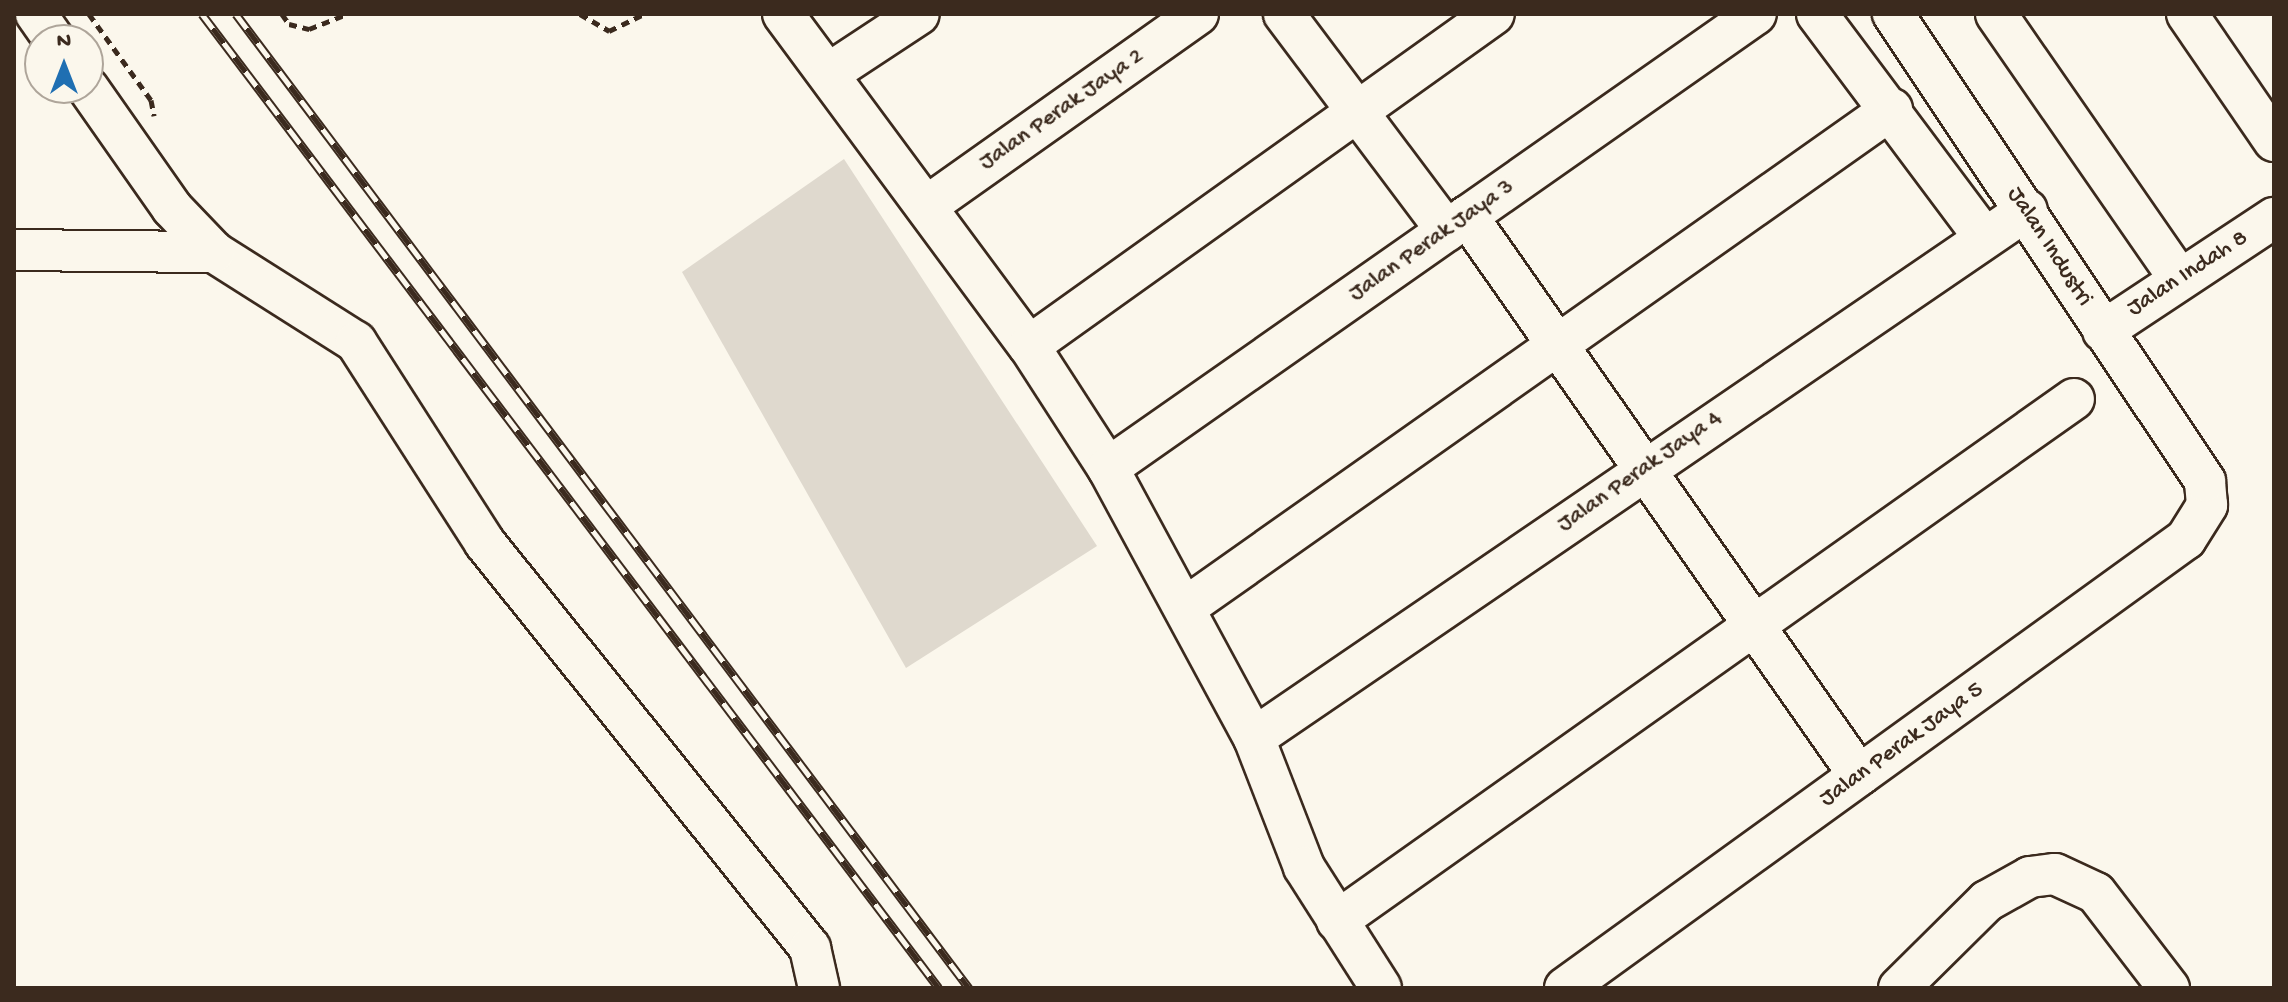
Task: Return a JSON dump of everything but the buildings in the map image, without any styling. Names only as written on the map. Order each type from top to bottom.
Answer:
[{"type":"street","points":[[783,14],[831,72],[1029,346],[1108,468],[1186,607],[1254,738],[1304,867],[1381,988]]},
{"type":"street","points":[[831,72],[919,14]]},
{"type":"street","name":"Jalan Perak Jaya 2","points":[[927,206],[1198,14]]},
{"type":"street","points":[[1284,14],[1357,112],[1457,223],[1557,345],[1859,775]]},
{"type":"street","points":[[1029,346],[1494,14]]},
{"type":"street","name":"Jalan Perak Jaya 3","points":[[1108,468],[1756,14]]},
{"type":"street","points":[[1817,14],[1892,109],[1983,236]]},
{"type":"street","name":"Jalan Industri","points":[[1893,14],[2027,210],[2103,331],[2205,481]]},
{"type":"street","points":[[1996,14],[2179,278]]},
{"type":"street","points":[[2187,14],[2274,141]]},
{"type":"street","points":[[99,104],[172,208],[214,252],[356,342],[485,543],[810,948],[819,988]]},
{"type":"street","points":[[1186,607],[1892,109]]},
{"type":"street","name":"Jalan Perak Jaya 4","points":[[1254,738],[1983,236],[2027,210]]},
{"type":"street","name":"Jalan Indah 8","points":[[2103,331],[2274,218]]},
{"type":"street","points":[[14,250],[214,252]]},
{"type":"street","points":[[1337,921],[2074,399]]},
{"type":"street","name":"Jalan Perak Jaya 5","points":[[1565,988],[2186,539],[2207,505],[2205,481]]},
{"type":"street","points":[[1899,988],[1987,901],[2030,877],[2055,874],[2096,893],[2169,988]]},
{"type":"path","points":[[89,14],[151,100]]},
{"type":"path","points":[[282,14],[289,24],[331,26],[347,14]]},
{"type":"path","points":[[580,14],[609,31],[644,14]]},
{"type":"shaded area","points":[[844,159],[1097,546],[906,668],[682,272]]},
{"type":"railway","points":[[202,14],[939,988]]},
{"type":"railway","points":[[236,14],[969,988]]}]
